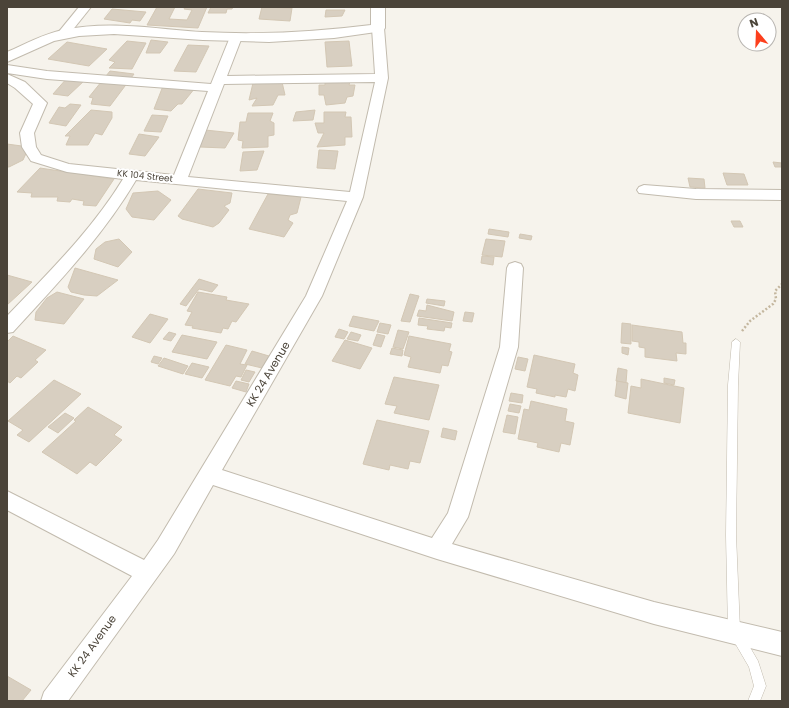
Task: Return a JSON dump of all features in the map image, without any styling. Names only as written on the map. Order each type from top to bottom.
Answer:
[{"type":"street","points":[[63,34],[85,7]]},
{"type":"street","name":"KK 24 Avenue","points":[[53,701],[146,572],[166,547],[314,296],[356,197],[363,159],[382,78],[378,7]]},
{"type":"street","points":[[7,57],[63,34],[117,31],[236,37],[315,36],[378,28]]},
{"type":"street","points":[[179,180],[236,37]]},
{"type":"street","points":[[7,69],[47,75],[217,84],[382,78]]},
{"type":"street","name":"KK 104 Street","points":[[7,78],[20,84],[40,103],[27,133],[29,147],[36,158],[67,168],[356,197]]},
{"type":"street","points":[[7,327],[57,274],[113,208],[132,175]]},
{"type":"street","points":[[644,190],[696,194],[782,196]]},
{"type":"street","points":[[437,549],[457,517],[509,347],[515,268]]},
{"type":"street","points":[[209,475],[437,549],[654,614],[734,631],[782,644]]},
{"type":"street","points":[[7,500],[146,572]]},
{"type":"lane","points":[[736,342],[733,385],[731,535],[734,631],[754,665],[760,686],[754,701]]},
{"type":"path","points":[[736,342],[750,321],[773,304],[776,299],[775,291],[782,284]]},
{"type":"building","points":[[157,7],[175,7],[169,19],[187,20],[192,10],[184,9],[185,7],[207,7],[198,28],[147,25]]},
{"type":"building","points":[[211,7],[233,7],[232,9],[227,9],[226,13],[208,13]]},
{"type":"building","points":[[262,7],[292,8],[290,21],[259,19]]},
{"type":"building","points":[[112,9],[146,12],[140,21],[132,20],[130,23],[104,19]]},
{"type":"building","points":[[326,10],[345,10],[342,16],[325,17]]},
{"type":"building","points":[[151,40],[168,42],[160,53],[146,53]]},
{"type":"building","points":[[127,41],[146,43],[132,69],[109,68],[115,62],[109,60]]},
{"type":"building","points":[[349,41],[352,66],[327,67],[325,42]]},
{"type":"building","points":[[67,42],[107,49],[89,66],[48,59]]},
{"type":"building","points":[[188,45],[209,46],[196,72],[174,71]]},
{"type":"building","points":[[110,71],[134,74],[110,106],[91,104],[93,98],[89,97]]},
{"type":"building","points":[[68,77],[85,80],[68,96],[53,94]]},
{"type":"building","points":[[325,79],[350,82],[349,85],[355,85],[353,96],[347,97],[345,103],[326,105],[324,95],[319,95],[319,85],[325,85]]},
{"type":"building","points":[[282,82],[285,95],[278,95],[273,105],[252,106],[257,98],[249,100],[253,83]]},
{"type":"building","points":[[163,86],[195,88],[182,104],[178,104],[171,111],[154,109]]},
{"type":"building","points":[[70,104],[81,105],[66,126],[49,123],[59,107],[65,108]]},
{"type":"building","points":[[91,110],[112,112],[112,118],[102,135],[95,133],[88,145],[66,145],[70,136],[65,136]]},
{"type":"building","points":[[315,110],[313,120],[293,121],[296,112]]},
{"type":"building","points":[[324,112],[346,112],[345,117],[351,117],[352,137],[345,137],[345,145],[317,147],[324,133],[318,133],[315,123],[324,123]]},
{"type":"building","points":[[248,113],[273,113],[270,121],[274,123],[274,135],[268,136],[268,147],[242,148],[243,141],[238,140],[240,122],[246,122]]},
{"type":"building","points":[[152,115],[168,116],[161,132],[144,131]]},
{"type":"building","points":[[205,130],[234,133],[225,148],[200,147]]},
{"type":"building","points":[[139,134],[159,137],[145,156],[129,154]]},
{"type":"building","points":[[7,144],[29,147],[23,160],[9,167],[7,167]]},
{"type":"building","points":[[319,150],[338,151],[335,169],[317,168]]},
{"type":"building","points":[[264,151],[257,170],[240,171],[243,152]]},
{"type":"building","points":[[773,162],[782,163],[782,167],[775,167]]},
{"type":"building","points":[[40,168],[114,179],[96,206],[83,205],[84,201],[72,199],[70,202],[57,201],[58,197],[31,197],[32,193],[17,192]]},
{"type":"building","points":[[723,173],[744,174],[748,185],[727,185]]},
{"type":"building","points":[[688,178],[704,179],[705,188],[690,187]]},
{"type":"building","points":[[198,189],[232,193],[230,203],[224,206],[229,210],[219,223],[213,227],[182,219],[178,216]]},
{"type":"building","points":[[158,191],[171,200],[154,220],[132,217],[126,209],[133,193]]},
{"type":"building","points":[[268,194],[301,197],[297,213],[290,215],[288,220],[293,223],[284,237],[249,229]]},
{"type":"building","points":[[731,221],[740,221],[743,227],[734,227]]},
{"type":"building","points":[[489,229],[509,232],[508,237],[488,234]]},
{"type":"building","points":[[520,234],[532,236],[531,240],[519,238]]},
{"type":"building","points":[[119,239],[132,252],[118,267],[94,259],[96,249],[105,242]]},
{"type":"building","points":[[486,239],[505,241],[502,257],[482,255]]},
{"type":"building","points":[[482,256],[494,257],[493,265],[481,263]]},
{"type":"building","points":[[75,268],[118,280],[97,296],[71,292],[68,287]]},
{"type":"building","points":[[7,275],[32,282],[7,305]]},
{"type":"building","points":[[199,279],[218,285],[212,292],[199,289],[186,306],[180,304]]},
{"type":"building","points":[[57,292],[84,299],[64,324],[35,320],[36,312],[47,298]]},
{"type":"building","points":[[198,292],[227,297],[226,300],[249,304],[236,322],[232,321],[228,329],[223,328],[221,333],[192,328],[193,326],[185,325],[192,312],[187,311]]},
{"type":"building","points":[[410,294],[419,296],[410,322],[401,321]]},
{"type":"building","points":[[427,299],[445,301],[444,306],[426,303]]},
{"type":"building","points":[[427,305],[454,312],[452,321],[417,316],[419,310],[426,311]]},
{"type":"building","points":[[465,312],[474,313],[472,322],[463,321]]},
{"type":"building","points":[[150,314],[168,319],[150,343],[132,337]]},
{"type":"building","points":[[353,316],[379,321],[374,331],[349,326]]},
{"type":"building","points":[[419,318],[452,323],[451,328],[445,327],[444,331],[427,329],[428,326],[418,325]]},
{"type":"building","points":[[380,323],[391,325],[388,334],[377,332]]},
{"type":"building","points":[[622,323],[631,324],[631,344],[621,343]]},
{"type":"building","points":[[632,325],[682,332],[683,343],[686,343],[686,354],[676,353],[677,361],[645,357],[645,348],[639,347],[639,342],[632,341]]},
{"type":"building","points":[[339,329],[348,332],[344,339],[335,337]]},
{"type":"building","points":[[398,330],[409,332],[403,349],[393,347]]},
{"type":"building","points":[[169,332],[176,334],[171,341],[163,339]]},
{"type":"building","points":[[351,332],[361,335],[358,341],[347,339]]},
{"type":"building","points":[[377,334],[385,336],[381,347],[373,345]]},
{"type":"building","points":[[182,335],[217,342],[207,359],[172,352]]},
{"type":"building","points":[[13,336],[46,350],[35,360],[38,362],[21,378],[17,376],[10,383],[7,381],[7,342]]},
{"type":"building","points":[[409,336],[451,344],[449,351],[452,352],[448,366],[442,365],[440,373],[408,367],[411,357],[404,355]]},
{"type":"building","points":[[345,340],[372,348],[360,369],[332,361]]},
{"type":"building","points":[[226,345],[247,350],[240,364],[247,365],[241,377],[236,376],[230,386],[205,380]]},
{"type":"building","points":[[622,347],[629,348],[628,355],[622,353]]},
{"type":"building","points":[[392,348],[403,350],[402,356],[390,354]]},
{"type":"building","points":[[252,351],[269,356],[262,368],[245,364]]},
{"type":"building","points":[[534,355],[575,364],[573,373],[578,375],[575,391],[568,389],[566,397],[555,395],[555,397],[536,393],[537,389],[527,387]]},
{"type":"building","points":[[154,356],[162,358],[158,364],[151,362]]},
{"type":"building","points":[[518,357],[528,359],[525,371],[515,369]]},
{"type":"building","points":[[164,358],[188,366],[183,374],[158,366]]},
{"type":"building","points":[[192,363],[209,367],[202,378],[185,374]]},
{"type":"building","points":[[618,368],[627,370],[626,383],[616,381]]},
{"type":"building","points":[[246,370],[255,372],[249,382],[241,380]]},
{"type":"building","points":[[394,377],[439,385],[429,420],[394,413],[397,406],[385,404]]},
{"type":"building","points":[[664,378],[675,380],[674,385],[664,383]]},
{"type":"building","points":[[641,379],[684,388],[680,423],[628,413],[631,386],[641,388]]},
{"type":"building","points":[[54,380],[81,394],[29,442],[17,435],[23,430],[8,421]]},
{"type":"building","points":[[236,381],[249,384],[246,392],[232,388]]},
{"type":"building","points":[[617,381],[628,383],[626,399],[615,396]]},
{"type":"building","points":[[511,393],[523,395],[522,403],[509,401]]},
{"type":"building","points":[[531,401],[567,409],[565,421],[574,423],[570,445],[561,443],[559,452],[537,447],[538,443],[518,439],[524,409],[529,410]]},
{"type":"building","points":[[510,404],[521,406],[519,413],[508,411]]},
{"type":"building","points":[[88,407],[122,427],[114,435],[122,440],[96,466],[90,462],[77,474],[42,452],[76,421],[74,420]]},
{"type":"building","points":[[65,413],[74,418],[58,433],[48,427]]},
{"type":"building","points":[[507,415],[518,417],[515,434],[503,432]]},
{"type":"building","points":[[377,420],[429,431],[420,463],[410,461],[408,469],[390,465],[389,470],[363,464]]},
{"type":"building","points":[[443,428],[457,431],[455,440],[441,437]]},
{"type":"building","points":[[7,676],[31,690],[22,701],[7,701]]}]
